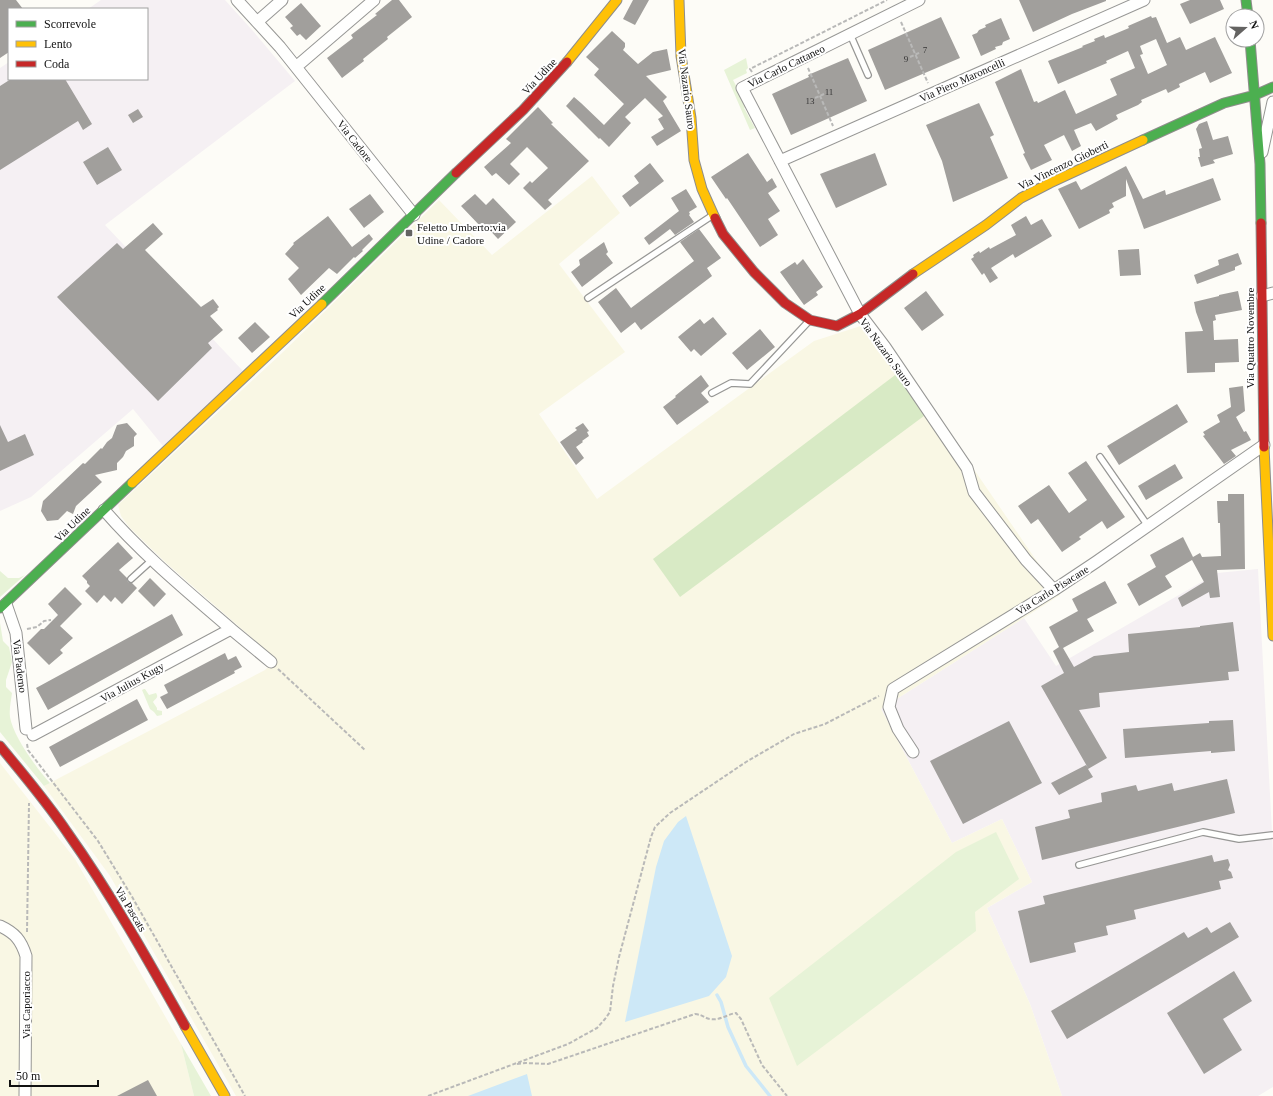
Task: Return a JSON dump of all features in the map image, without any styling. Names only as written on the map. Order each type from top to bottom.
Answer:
[{"type":"street","name":"Via Cadore","points":[[237,0],[296,67],[414,215]]},
{"type":"street","points":[[257,22],[282,0]]},
{"type":"street","points":[[296,67],[374,0]]},
{"type":"street","name":"Via Udine","points":[[2,607],[354,274],[523,110],[570,60],[616,0]]},
{"type":"street","name":"Via Nazario Sauro","points":[[679,0],[681,56],[691,118],[694,160],[702,189],[723,234],[754,272],[785,303],[810,320],[837,326],[860,314],[885,347],[967,468],[974,492],[1026,560],[1054,590]]},
{"type":"street","name":"Via Carlo Cattaneo","points":[[780,161],[742,88],[918,0]]},
{"type":"street","name":"Via Piero Maroncelli","points":[[780,161],[1144,0]]},
{"type":"street","name":"Via Quattro Novembre","points":[[1251,48],[1260,164],[1267,295],[1264,445],[1270,528],[1273,636]]},
{"type":"street","name":"Via Vincenzo Gioberti","points":[[860,314],[900,283],[986,225],[1021,198],[1050,183],[1224,103],[1255,95],[1273,87]]},
{"type":"street","points":[[1260,164],[1273,102]]},
{"type":"street","points":[[780,161],[860,314]]},
{"type":"street","name":"Via Carlo Pisacane","points":[[893,689],[1054,590],[1264,445]]},
{"type":"street","points":[[104,510],[118,527],[152,560],[271,662]]},
{"type":"street","name":"Via Paderno","points":[[2,607],[16,633],[29,735]]},
{"type":"street","name":"Via Julius Kugy","points":[[29,735],[231,629]]},
{"type":"street","points":[[893,689],[889,707],[898,729],[913,752]]},
{"type":"street","name":"Via Pascats","points":[[0,746],[53,812],[98,876],[225,1096]]},
{"type":"street","name":"Via Caporiacco","points":[[0,926],[13,933],[20,940],[26,956],[25,1096]]},
{"type":"lane","points":[[850,34],[868,75]]},
{"type":"lane","points":[[588,298],[714,214]]},
{"type":"lane","points":[[712,393],[730,383],[750,384],[810,320]]},
{"type":"lane","points":[[1100,457],[1148,526]]},
{"type":"lane","points":[[131,579],[152,560]]},
{"type":"lane","points":[[1079,865],[1203,832],[1239,839],[1273,835]]},
{"type":"path","points":[[756,81],[750,69],[887,0]]},
{"type":"path","points":[[902,22],[933,93]]},
{"type":"path","points":[[910,57],[921,52]]},
{"type":"path","name":"Via Carlo Cattaneo","points":[[808,68],[837,135]]},
{"type":"path","points":[[815,98],[824,94]]},
{"type":"path","name":"Via Paderno","points":[[24,628],[37,627],[44,621],[51,620]]},
{"type":"path","points":[[271,662],[365,750]]},
{"type":"path","points":[[428,1096],[568,1044],[597,1028],[608,1016],[612,1004],[613,986],[619,957],[655,827],[686,802],[746,762],[794,734],[825,724],[893,689]]},
{"type":"path","points":[[29,735],[28,750],[98,841],[131,895],[245,1096]]},
{"type":"path","points":[[27,933],[29,802]]},
{"type":"path","points":[[512,1065],[526,1062],[548,1064],[695,1014],[717,1020],[736,1013],[741,1019],[762,1065],[787,1096]]},
{"type":"shaded area","points":[[101,0],[225,0],[295,81],[105,225],[243,371],[163,446],[133,409],[31,497],[0,511],[0,68],[8,63],[8,80],[148,80],[148,8],[89,8]]},
{"type":"shaded area","points":[[592,176],[620,213],[559,264],[625,352],[539,414],[597,499],[814,341],[873,322],[1060,595],[881,709],[952,843],[1002,819],[1032,882],[987,908],[1030,1004],[1062,1096],[236,1096],[110,876],[44,786],[265,670],[276,659],[165,562],[129,527],[121,516],[118,505],[282,353],[439,200],[492,255]]},
{"type":"shaded area","points":[[1258,569],[1273,851],[1273,1087],[1258,1096],[1062,1096],[1030,1004],[987,908],[1032,882],[1002,819],[952,843],[881,709],[1024,618],[1056,666],[1217,573]]},
{"type":"shaded area","points":[[0,763],[75,859],[181,1044],[194,1096],[0,1096]]},
{"type":"green space","points":[[746,58],[748,68],[746,70],[747,73],[733,80],[747,106],[744,108],[755,128],[750,130],[724,70]]},
{"type":"green space","points":[[903,369],[932,410],[680,597],[653,559]]},
{"type":"green space","points":[[0,571],[8,578],[19,578],[25,575],[0,597]]},
{"type":"green space","points":[[0,623],[3,641],[9,647],[12,662],[6,680],[6,687],[12,693],[10,717],[12,725],[26,752],[50,783],[44,786],[0,732]]},
{"type":"green space","points":[[144,689],[149,695],[156,693],[157,697],[153,702],[157,710],[162,711],[162,715],[157,716],[150,709],[142,690]]},
{"type":"green space","points":[[996,832],[1019,879],[975,912],[976,931],[797,1066],[769,998],[956,852]]},
{"type":"green space","points":[[181,1044],[211,1096],[194,1096]]},
{"type":"water","points":[[686,816],[732,956],[726,977],[709,996],[625,1022],[656,867],[664,841],[678,822]]},
{"type":"water","points":[[527,1074],[532,1096],[468,1096]]},
{"type":"building","points":[[0,0],[16,0],[22,8],[8,8],[8,53],[0,58]]},
{"type":"building","points":[[392,0],[399,0],[412,17],[363,59],[364,61],[342,78],[327,58],[353,38],[351,35],[377,15],[375,14]]},
{"type":"building","points":[[633,0],[649,0],[635,25],[623,19]]},
{"type":"building","points":[[1019,0],[1106,1],[1072,14],[1033,32]]},
{"type":"building","points":[[1190,0],[1220,0],[1224,9],[1190,24],[1180,4]]},
{"type":"building","points":[[301,3],[321,26],[306,40],[300,34],[297,36],[290,28],[293,26],[285,17]]},
{"type":"building","points":[[1151,16],[1152,18],[1156,17],[1167,43],[1180,37],[1186,50],[1215,37],[1232,73],[1210,83],[1205,72],[1179,84],[1180,87],[1168,93],[1166,89],[1141,100],[1142,102],[1138,105],[1116,115],[1118,119],[1096,131],[1091,123],[1074,130],[1081,146],[1072,151],[1064,135],[1044,145],[1052,160],[1031,170],[1023,154],[1025,153],[995,82],[1021,69],[1034,102],[1037,101],[1038,103],[1065,90],[1076,114],[1117,95],[1110,79],[1135,68],[1128,51],[1106,61],[1107,63],[1058,84],[1048,61],[1083,47],[1082,46],[1095,41],[1094,39],[1104,35],[1105,38],[1129,28],[1128,26]],"holes":[[[1156,39],[1167,65],[1148,74],[1140,55],[1143,54],[1140,46]]]},
{"type":"building","points":[[941,17],[960,58],[885,90],[868,50]]},
{"type":"building","points":[[1001,18],[1010,39],[1003,42],[1002,45],[995,47],[996,49],[981,56],[972,35],[986,27],[985,25]]},
{"type":"building","points":[[612,31],[625,43],[623,50],[638,64],[653,52],[667,49],[671,70],[646,76],[667,97],[663,101],[681,131],[657,146],[651,137],[664,129],[658,119],[663,116],[645,98],[625,117],[631,123],[609,147],[566,106],[574,97],[604,125],[624,104],[594,75],[599,69],[586,57]]},
{"type":"building","points":[[848,58],[867,101],[791,135],[772,94],[809,77],[808,75]]},
{"type":"building","points":[[9,80],[66,80],[92,124],[83,130],[78,121],[0,170],[0,86]]},
{"type":"building","points":[[979,103],[994,135],[990,137],[1008,178],[953,202],[942,161],[926,125]]},
{"type":"building","points":[[538,107],[553,123],[551,124],[589,161],[548,200],[552,204],[545,210],[523,188],[530,181],[532,183],[548,168],[527,147],[510,164],[520,174],[509,185],[496,173],[492,176],[484,167],[511,143],[506,139]]},
{"type":"building","points":[[138,109],[143,117],[133,123],[128,115]]},
{"type":"building","points":[[1207,121],[1213,140],[1228,136],[1233,154],[1213,160],[1215,163],[1201,167],[1198,157],[1200,157],[1199,149],[1202,148],[1196,129],[1199,124]]},
{"type":"building","points":[[108,147],[122,170],[97,185],[83,162]]},
{"type":"building","points":[[748,153],[767,182],[772,178],[777,187],[768,193],[780,211],[768,219],[778,235],[760,247],[711,177]]},
{"type":"building","points":[[875,153],[887,185],[836,208],[820,174]]},
{"type":"building","points":[[650,163],[664,181],[630,207],[622,196],[639,183],[634,176]]},
{"type":"building","points":[[1126,166],[1143,199],[1165,190],[1166,195],[1213,178],[1221,200],[1144,229],[1126,179],[1126,196],[1112,203],[1114,207],[1109,210],[1110,213],[1079,229],[1058,189],[1076,181],[1081,190]]},
{"type":"building","points":[[686,189],[697,207],[689,212],[689,215],[694,222],[675,235],[670,229],[649,245],[644,238],[679,211],[671,198]]},
{"type":"building","points":[[370,194],[384,212],[364,228],[349,209]]},
{"type":"building","points":[[475,194],[486,205],[493,198],[516,222],[498,239],[485,225],[482,228],[461,206]]},
{"type":"building","points":[[328,216],[352,247],[369,234],[373,239],[362,250],[363,251],[355,258],[354,257],[337,274],[329,268],[301,295],[288,279],[299,268],[285,254],[294,244],[293,243]]},
{"type":"building","points":[[1026,216],[1031,225],[1042,219],[1052,236],[1015,258],[1013,254],[991,268],[998,278],[990,283],[984,273],[982,275],[971,259],[974,257],[973,255],[979,251],[980,253],[989,247],[990,249],[1016,235],[1011,225]]},
{"type":"building","points":[[153,223],[163,234],[145,250],[201,307],[213,299],[219,307],[217,309],[218,310],[210,316],[223,330],[208,343],[212,348],[158,401],[57,297],[117,243],[123,249]]},
{"type":"building","points":[[699,229],[721,258],[707,268],[712,276],[641,330],[635,322],[621,333],[598,302],[616,288],[631,308],[694,261],[680,242]]},
{"type":"building","points":[[604,242],[608,252],[606,254],[613,263],[582,287],[571,272],[580,265],[579,260]]},
{"type":"building","points":[[1139,249],[1141,275],[1120,276],[1118,250]]},
{"type":"building","points":[[1238,253],[1242,264],[1235,267],[1235,270],[1197,284],[1194,275],[1219,265],[1218,260]]},
{"type":"building","points":[[803,259],[823,287],[816,292],[818,295],[804,305],[780,272],[795,262],[797,265]]},
{"type":"building","points":[[926,291],[944,315],[922,331],[904,308]]},
{"type":"building","points":[[1238,291],[1242,310],[1215,315],[1216,320],[1213,321],[1214,340],[1238,339],[1239,362],[1215,363],[1215,372],[1187,373],[1185,332],[1203,331],[1194,302]]},
{"type":"building","points":[[713,317],[727,334],[701,356],[694,349],[691,352],[678,337],[700,319],[704,324]]},
{"type":"building","points":[[255,322],[270,337],[252,353],[238,338]]},
{"type":"building","points":[[760,329],[775,347],[747,370],[732,353]]},
{"type":"building","points":[[701,375],[709,386],[701,393],[709,402],[677,425],[663,407]]},
{"type":"building","points":[[1243,386],[1245,411],[1236,417],[1244,432],[1246,431],[1251,440],[1231,450],[1236,456],[1224,464],[1203,436],[1205,435],[1203,432],[1220,422],[1217,415],[1231,407],[1229,388]]},
{"type":"building","points":[[1177,404],[1188,422],[1119,465],[1107,446]]},
{"type":"building","points":[[127,423],[137,434],[134,437],[134,446],[126,451],[117,463],[117,470],[95,475],[102,482],[76,506],[73,514],[67,511],[58,520],[47,521],[41,511],[43,501],[83,463],[85,464],[101,448],[102,449],[112,438],[117,425]]},
{"type":"building","points":[[583,423],[589,431],[587,432],[589,436],[576,447],[584,458],[576,465],[560,442],[577,430],[575,428]]},
{"type":"building","points":[[0,425],[8,442],[25,434],[34,455],[0,471]]},
{"type":"building","points":[[1086,461],[1125,517],[1107,529],[1102,521],[1079,537],[1081,539],[1062,552],[1038,519],[1031,524],[1018,506],[1049,485],[1069,513],[1087,500],[1068,473]]},
{"type":"building","points":[[1175,464],[1183,478],[1146,500],[1138,486]]},
{"type":"building","points":[[1228,494],[1244,494],[1245,569],[1217,570],[1220,597],[1210,598],[1209,592],[1182,607],[1178,598],[1204,582],[1192,560],[1165,576],[1172,587],[1139,606],[1127,584],[1156,567],[1150,555],[1183,537],[1193,557],[1200,553],[1202,557],[1221,556],[1220,523],[1218,523],[1217,501],[1228,501]]},
{"type":"building","points":[[118,542],[133,558],[119,570],[127,578],[128,582],[132,583],[137,588],[122,604],[115,597],[111,602],[104,595],[97,603],[85,591],[90,586],[82,576]]},
{"type":"building","points":[[150,578],[166,594],[154,607],[138,591]]},
{"type":"building","points":[[1105,581],[1117,603],[1087,619],[1094,631],[1063,648],[1074,667],[1094,656],[1129,652],[1128,634],[1200,627],[1233,622],[1239,671],[1228,672],[1229,680],[1099,693],[1100,707],[1079,710],[1107,758],[1088,769],[1093,777],[1059,795],[1051,783],[1086,765],[1088,768],[1041,686],[1064,673],[1053,651],[1059,647],[1049,627],[1078,611],[1072,599]]},
{"type":"building","points":[[65,587],[82,604],[60,626],[73,638],[60,650],[63,653],[49,665],[27,643],[58,615],[48,604]]},
{"type":"building","points":[[172,614],[183,635],[48,710],[36,688]]},
{"type":"building","points":[[225,653],[228,660],[236,656],[242,667],[234,671],[235,673],[167,709],[160,697],[168,693],[164,685]]},
{"type":"building","points":[[137,699],[148,720],[60,767],[49,747]]},
{"type":"building","points":[[1233,720],[1235,751],[1211,753],[1211,751],[1125,758],[1123,729]]},
{"type":"building","points":[[1009,721],[1042,783],[963,824],[930,761]]},
{"type":"building","points":[[1227,779],[1235,813],[1042,860],[1035,827],[1070,818],[1068,810],[1102,802],[1101,793],[1136,785],[1138,791],[1172,783],[1174,791]]},
{"type":"building","points":[[1212,855],[1214,862],[1228,859],[1230,865],[1228,870],[1231,872],[1233,878],[1219,881],[1221,889],[1134,910],[1136,919],[1106,926],[1108,935],[1074,943],[1076,952],[1030,963],[1018,911],[1045,904],[1043,896]]},
{"type":"building","points":[[1230,922],[1239,937],[1067,1039],[1051,1011],[1184,932],[1188,938],[1207,927],[1211,933]]},
{"type":"building","points":[[1234,971],[1252,1001],[1223,1019],[1242,1050],[1204,1074],[1167,1013]]},
{"type":"building","points":[[148,1080],[157,1096],[117,1096]]},
{"type":"waterway","points":[[717,995],[721,1002],[728,1027],[746,1066],[770,1096]]},
{"type":"traffic: fast","points":[[1246,0],[1247,8]]},
{"type":"traffic: fast","points":[[1251,48],[1260,164],[1261,223]]},
{"type":"traffic: fast","points":[[1143,140],[1224,103],[1255,95],[1273,87]]},
{"type":"traffic: fast","points":[[322,304],[456,173]]},
{"type":"traffic: fast","points":[[0,608],[132,483]]},
{"type":"traffic: slow","points":[[567,62],[617,0]]},
{"type":"traffic: slow","points":[[679,0],[681,56],[691,118],[694,160],[702,189],[715,218]]},
{"type":"traffic: slow","points":[[913,274],[986,225],[1021,198],[1143,140]]},
{"type":"traffic: slow","points":[[132,483],[322,304]]},
{"type":"traffic: slow","points":[[1264,447],[1273,636]]},
{"type":"traffic: slow","points":[[185,1026],[225,1096]]},
{"type":"traffic: jam","points":[[456,173],[523,110],[567,62]]},
{"type":"traffic: jam","points":[[715,218],[723,234],[754,272],[785,303],[810,320],[837,326],[860,314],[913,274]]},
{"type":"traffic: jam","points":[[1261,223],[1264,447]]},
{"type":"traffic: jam","points":[[0,746],[43,799],[99,879],[185,1026]]},
{"type":"place","name":"Feletto Umberto:via Udine / Cadore","points":[[409,233]]}]
